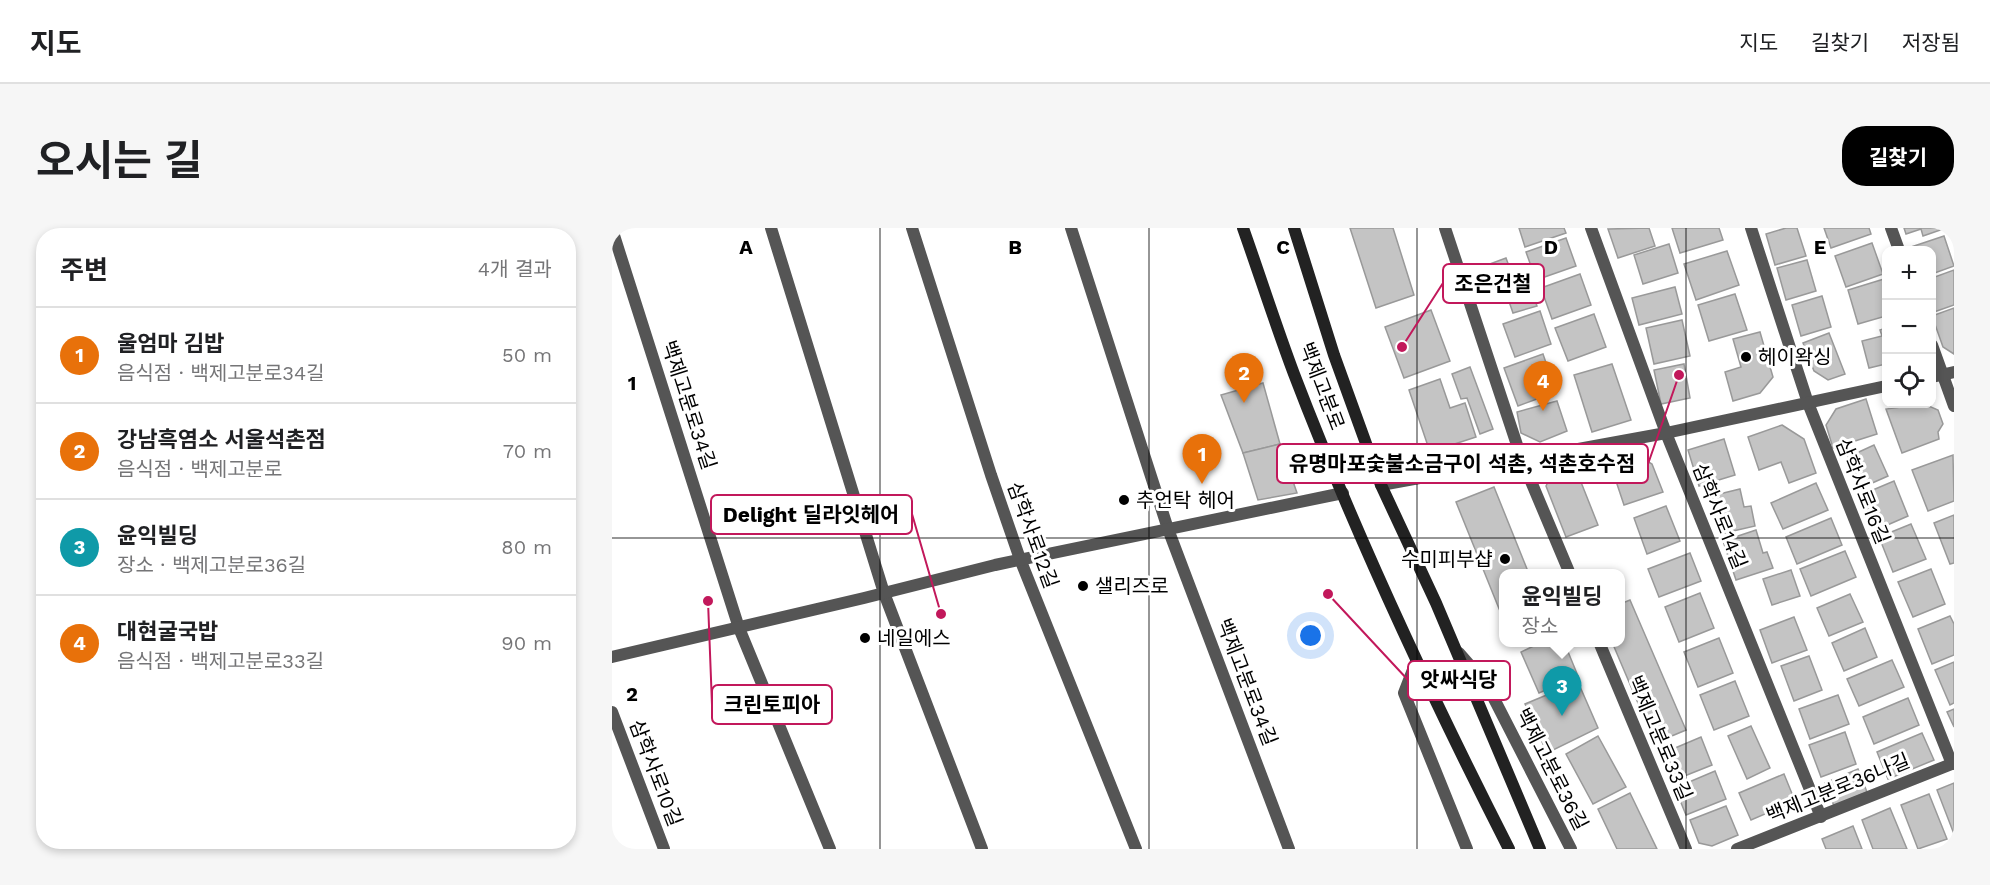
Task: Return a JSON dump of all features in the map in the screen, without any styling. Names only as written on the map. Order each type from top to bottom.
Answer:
[{"type":"main road","name":"백제고분로","points":[[1243,228],[1294,373],[1343,493],[1416,662],[1509,849]]},
{"type":"main road","name":"백제고분로","points":[[1294,228],[1334,355],[1381,485],[1455,649],[1540,849]]},
{"type":"street","points":[[771,228],[884,593],[982,849]]},
{"type":"street","name":"삼학사로12길","points":[[912,228],[1020,559],[1136,849]]},
{"type":"street","name":"백제고분로34길","points":[[1071,228],[1168,529],[1289,849]]},
{"type":"street","points":[[1445,228],[1522,460],[1568,569]]},
{"type":"street","name":"삼학사로14길","points":[[1591,228],[1665,433],[1821,817]]},
{"type":"street","name":"삼학사로16길","points":[[1751,228],[1808,404],[1953,764]]},
{"type":"street","points":[[1891,228],[1898,246]]},
{"type":"street","name":"백제고분로34길","points":[[612,229],[739,628],[830,849]]},
{"type":"street","points":[[1935,354],[1954,406]]},
{"type":"street","points":[[1381,485],[1665,433],[1882,387]]},
{"type":"street","points":[[612,657],[1020,559],[1343,493]]},
{"type":"street","name":"백제고분로33길","points":[[1601,647],[1686,849]]},
{"type":"street","name":"백제고분로36길","points":[[1455,649],[1487,686],[1571,849]]},
{"type":"street","points":[[1416,662],[1404,693],[1467,849]]},
{"type":"street","name":"삼학사로10길","points":[[612,711],[664,849]]},
{"type":"street","name":"백제고분로36나길","points":[[1737,849],[1953,764]]},
{"type":"building","points":[[1350,228],[1393,228],[1414,295],[1376,308]]},
{"type":"building","points":[[1519,228],[1564,228],[1566,233],[1525,247]]},
{"type":"building","points":[[1649,228],[1655,246],[1618,258],[1608,229]]},
{"type":"building","points":[[1672,228],[1719,228],[1723,240],[1680,253]]},
{"type":"building","points":[[1786,228],[1797,228],[1806,256],[1775,265],[1766,234]]},
{"type":"building","points":[[1824,228],[1869,228],[1871,234],[1831,248]]},
{"type":"building","points":[[1904,228],[1946,228],[1923,236],[1921,229],[1906,234]]},
{"type":"building","points":[[1944,236],[1954,266],[1936,273],[1936,246],[1914,246]]},
{"type":"building","points":[[1566,238],[1576,266],[1536,280],[1526,252]]},
{"type":"building","points":[[1872,243],[1882,274],[1846,287],[1835,256]]},
{"type":"building","points":[[1669,244],[1678,273],[1643,284],[1634,255]]},
{"type":"building","points":[[1727,251],[1739,285],[1696,300],[1684,264]]},
{"type":"building","points":[[1506,258],[1513,277],[1478,290],[1471,271]]},
{"type":"building","points":[[1807,260],[1816,291],[1786,300],[1777,268]]},
{"type":"building","points":[[1954,270],[1954,305],[1936,311],[1936,300],[1936,277]]},
{"type":"building","points":[[1580,274],[1591,305],[1552,319],[1541,288]]},
{"type":"building","points":[[1528,280],[1537,306],[1513,313],[1504,287]]},
{"type":"building","points":[[1882,280],[1882,317],[1858,324],[1848,290]]},
{"type":"building","points":[[1675,287],[1682,314],[1639,325],[1632,298]]},
{"type":"building","points":[[1735,294],[1747,330],[1709,341],[1698,305]]},
{"type":"building","points":[[1822,296],[1831,327],[1801,336],[1792,305]]},
{"type":"building","points":[[1954,308],[1954,354],[1943,347],[1936,327],[1936,315]]},
{"type":"building","points":[[1431,310],[1450,361],[1404,378],[1385,327]]},
{"type":"building","points":[[1540,311],[1551,344],[1515,357],[1503,324]]},
{"type":"building","points":[[1594,314],[1606,347],[1568,361],[1555,328]]},
{"type":"building","points":[[1682,320],[1690,356],[1654,364],[1646,328]]},
{"type":"building","points":[[1760,332],[1773,377],[1760,393],[1733,401],[1725,372],[1741,367],[1733,339]]},
{"type":"building","points":[[1829,333],[1845,374],[1828,380],[1814,371],[1803,343]]},
{"type":"building","points":[[1882,336],[1882,365],[1869,368],[1862,341]]},
{"type":"building","points":[[1543,354],[1556,392],[1518,406],[1504,368]]},
{"type":"building","points":[[1612,364],[1631,420],[1592,432],[1574,375]]},
{"type":"building","points":[[1684,364],[1690,398],[1661,404],[1654,370]]},
{"type":"building","points":[[1470,367],[1493,429],[1480,434],[1467,398],[1461,399],[1452,374]]},
{"type":"building","points":[[1440,379],[1450,408],[1465,403],[1476,437],[1430,452],[1409,390]]},
{"type":"building","points":[[1263,383],[1280,444],[1243,453],[1221,395]]},
{"type":"building","points":[[1866,399],[1877,434],[1833,448],[1826,425],[1836,409]]},
{"type":"building","points":[[1557,401],[1567,431],[1540,442],[1521,433],[1517,412]]},
{"type":"building","points":[[1933,408],[1938,410],[1943,424],[1938,432],[1939,439],[1902,453],[1886,409]]},
{"type":"building","points":[[1782,425],[1804,439],[1816,473],[1789,483],[1781,462],[1759,470],[1748,437]]},
{"type":"building","points":[[1724,439],[1735,475],[1699,486],[1688,450]]},
{"type":"building","points":[[1280,444],[1297,493],[1258,500],[1243,453]]},
{"type":"building","points":[[1874,445],[1888,476],[1861,488],[1848,457]]},
{"type":"building","points":[[1953,455],[1954,501],[1928,511],[1912,470]]},
{"type":"building","points":[[1642,458],[1652,464],[1663,492],[1624,505],[1610,463]]},
{"type":"building","points":[[1573,462],[1598,525],[1566,537],[1546,486],[1554,470]]},
{"type":"building","points":[[1894,481],[1908,516],[1876,530],[1861,495]]},
{"type":"building","points":[[1816,483],[1828,510],[1783,529],[1771,503]]},
{"type":"building","points":[[1494,487],[1527,569],[1499,569],[1499,609],[1456,502]]},
{"type":"building","points":[[1740,489],[1744,507],[1751,506],[1755,526],[1720,534],[1711,496]]},
{"type":"building","points":[[1666,506],[1680,541],[1647,554],[1634,518]]},
{"type":"building","points":[[1954,515],[1954,563],[1950,564],[1934,523]]},
{"type":"building","points":[[1831,518],[1842,545],[1797,564],[1786,537]]},
{"type":"building","points":[[1911,524],[1926,559],[1893,572],[1879,537]]},
{"type":"building","points":[[1756,530],[1763,553],[1767,552],[1773,568],[1736,580],[1723,541]]},
{"type":"building","points":[[1845,551],[1856,577],[1811,596],[1800,569]]},
{"type":"building","points":[[1690,553],[1701,581],[1659,597],[1648,569]]},
{"type":"building","points":[[1931,569],[1945,604],[1913,617],[1898,582]]},
{"type":"building","points":[[1791,570],[1800,596],[1772,605],[1763,579]]},
{"type":"building","points":[[1700,593],[1714,628],[1679,642],[1665,607]]},
{"type":"building","points":[[1850,594],[1863,622],[1829,636],[1817,608]]},
{"type":"building","points":[[1630,600],[1686,730],[1655,743],[1614,647],[1625,647],[1625,602]]},
{"type":"building","points":[[1950,616],[1954,624],[1954,655],[1932,664],[1918,629]]},
{"type":"building","points":[[1794,617],[1807,650],[1772,663],[1760,630]]},
{"type":"building","points":[[1865,628],[1877,657],[1844,671],[1832,643]]},
{"type":"building","points":[[1719,638],[1733,673],[1698,687],[1684,652]]},
{"type":"building","points":[[1532,647],[1566,647],[1578,676],[1539,693],[1521,652]]},
{"type":"building","points":[[1809,656],[1822,690],[1794,701],[1781,666]]},
{"type":"building","points":[[1892,660],[1904,687],[1859,706],[1847,679]]},
{"type":"building","points":[[1954,662],[1954,703],[1950,705],[1935,670]]},
{"type":"building","points":[[1735,681],[1749,716],[1714,730],[1700,695]]},
{"type":"building","points":[[1578,682],[1598,728],[1547,753],[1525,704]]},
{"type":"building","points":[[1838,695],[1849,724],[1810,739],[1799,709]]},
{"type":"building","points":[[1908,698],[1919,725],[1874,744],[1863,717]]},
{"type":"building","points":[[1954,709],[1954,727],[1947,712]]},
{"type":"building","points":[[1751,726],[1770,768],[1747,779],[1728,736]]},
{"type":"building","points":[[1845,732],[1856,764],[1821,777],[1809,745]]},
{"type":"building","points":[[1922,733],[1934,760],[1888,779],[1877,752]]},
{"type":"building","points":[[1598,736],[1626,787],[1593,804],[1566,754]]},
{"type":"building","points":[[1701,737],[1712,765],[1672,781],[1661,754]]},
{"type":"building","points":[[1858,769],[1867,792],[1834,806],[1825,783]]},
{"type":"building","points":[[1715,771],[1726,799],[1686,815],[1675,788]]},
{"type":"building","points":[[1784,774],[1795,801],[1751,820],[1739,793]]},
{"type":"building","points":[[1954,783],[1954,834],[1937,790]]},
{"type":"building","points":[[1630,793],[1657,849],[1617,849],[1598,809]]},
{"type":"building","points":[[1929,794],[1947,839],[1918,849],[1901,805]]},
{"type":"building","points":[[1726,806],[1738,835],[1712,846],[1699,843],[1690,820]]},
{"type":"building","points":[[1890,808],[1907,849],[1873,849],[1862,820]]},
{"type":"building","points":[[1853,826],[1862,849],[1826,849],[1822,839]]},
{"type":"place","name":"조은건철","points":[[1402,347]]},
{"type":"place","name":"헤이왁싱","points":[[1746,357]]},
{"type":"place","name":"유명마포숯불소금구이 석촌, 석촌호수점","points":[[1679,375]]},
{"type":"place","name":"강남흑염소 서울석촌점","points":[[1244,403]]},
{"type":"place","name":"대현굴국밥","points":[[1543,411]]},
{"type":"place","name":"울엄마 김밥","points":[[1202,484]]},
{"type":"place","name":"추언탁 헤어","points":[[1124,500]]},
{"type":"place","name":"수미피부샵","points":[[1505,559]]},
{"type":"place","name":"샐리즈로","points":[[1083,586]]},
{"type":"place","name":"앗싸식당","points":[[1328,594]]},
{"type":"place","name":"크린토피아","points":[[708,601]]},
{"type":"place","name":"Delight 딜라잇헤어","points":[[941,614]]},
{"type":"place","name":"네일에스","points":[[865,638]]},
{"type":"place","name":"윤익빌딩","points":[[1562,716]]}]
